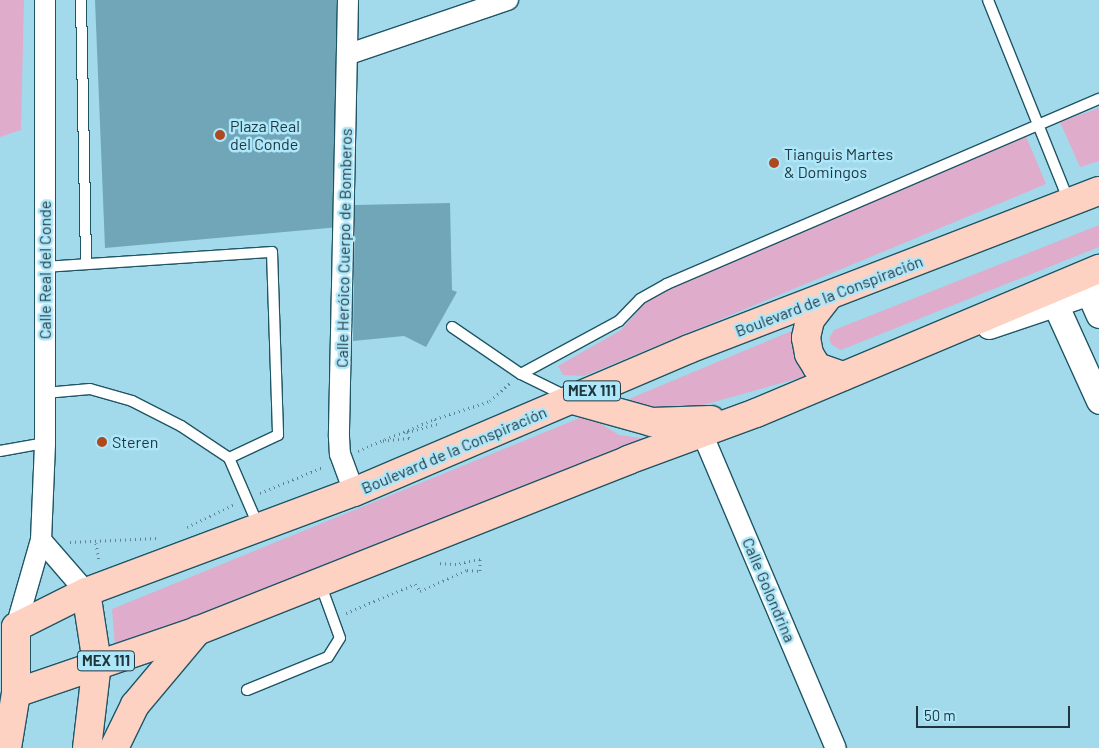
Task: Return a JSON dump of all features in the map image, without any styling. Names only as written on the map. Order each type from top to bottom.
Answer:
[{"type":"main road","name":"Boulevard de la Conspiración","points":[[86,592],[260,530],[573,400],[689,349],[826,298],[1099,191]]},
{"type":"main road","name":"MEX 111","points":[[8,695],[97,663],[197,632],[319,582],[702,432],[756,413],[896,355],[1097,291]]},
{"type":"main road","points":[[826,298],[810,320],[806,338],[808,354],[817,367],[843,376]]},
{"type":"main road","points":[[573,400],[652,422],[691,422],[756,413]]},
{"type":"main road","name":"MEX 111","points":[[8,632],[86,592],[97,663],[88,748]]},
{"type":"main road","points":[[7,748],[8,632]]},
{"type":"main road","name":"MEX 111","points":[[114,748],[136,705],[197,632]]},
{"type":"street","name":"Calle Real del Conde","points":[[8,632],[42,540],[45,443],[45,0]]},
{"type":"street","name":"Calle Heróico Cuerpo de Bomberos","points":[[348,0],[349,54],[339,437],[342,460],[354,492]]},
{"type":"street","points":[[349,54],[508,0]]},
{"type":"street","points":[[896,355],[1056,306],[1097,291]]},
{"type":"street","points":[[1056,306],[1099,401]]},
{"type":"street","name":"Calle Golondrina","points":[[702,432],[836,748]]},
{"type":"street","points":[[42,540],[86,592]]},
{"type":"lane","points":[[81,0],[86,264]]},
{"type":"lane","points":[[988,0],[1040,123],[1070,202]]},
{"type":"lane","points":[[521,374],[619,321],[640,299],[668,284],[1099,99]]},
{"type":"lane","points":[[45,267],[272,252],[278,435],[229,458]]},
{"type":"lane","points":[[452,327],[521,374],[573,400]]},
{"type":"lane","points":[[45,394],[90,389],[132,401],[181,426],[229,458],[260,530]]},
{"type":"lane","points":[[0,451],[45,443]]},
{"type":"lane","points":[[247,690],[328,657],[340,638],[319,582]]},
{"type":"path","points":[[182,529],[247,498],[342,460],[435,419],[490,401],[521,374]]},
{"type":"path","points":[[382,441],[409,438],[407,432],[437,424],[435,419]]},
{"type":"path","points":[[42,540],[96,543],[167,535]]},
{"type":"path","points":[[332,619],[415,584],[420,591],[467,570],[480,571],[480,560],[456,564],[453,561],[434,563]]},
{"type":"shaded area","points":[[0,0],[24,0],[21,130],[0,137]]},
{"type":"shaded area","points":[[1099,108],[1099,161],[1080,167],[1060,122]]},
{"type":"shaded area","points":[[1025,134],[1046,184],[584,376],[563,375],[558,366],[621,330],[646,302],[671,288]]},
{"type":"shaded area","points":[[1099,225],[1099,247],[841,350],[832,345],[829,339],[834,330]]},
{"type":"shaded area","points":[[801,327],[817,373],[682,411],[612,406]]},
{"type":"shaded area","points":[[587,415],[619,435],[664,441],[484,504],[115,647],[112,609]]},
{"type":"building","name":"Plaza Real del Conde","points":[[95,0],[338,0],[339,227],[105,248]]},
{"type":"building","points":[[450,203],[452,290],[457,292],[426,347],[404,336],[353,341],[355,205]]},
{"type":"place","name":"Plaza Real del Conde","points":[[220,135]]},
{"type":"place","name":"Tianguis Martes & Domingos","points":[[774,163]]},
{"type":"place","name":"Steren","points":[[102,442]]}]
